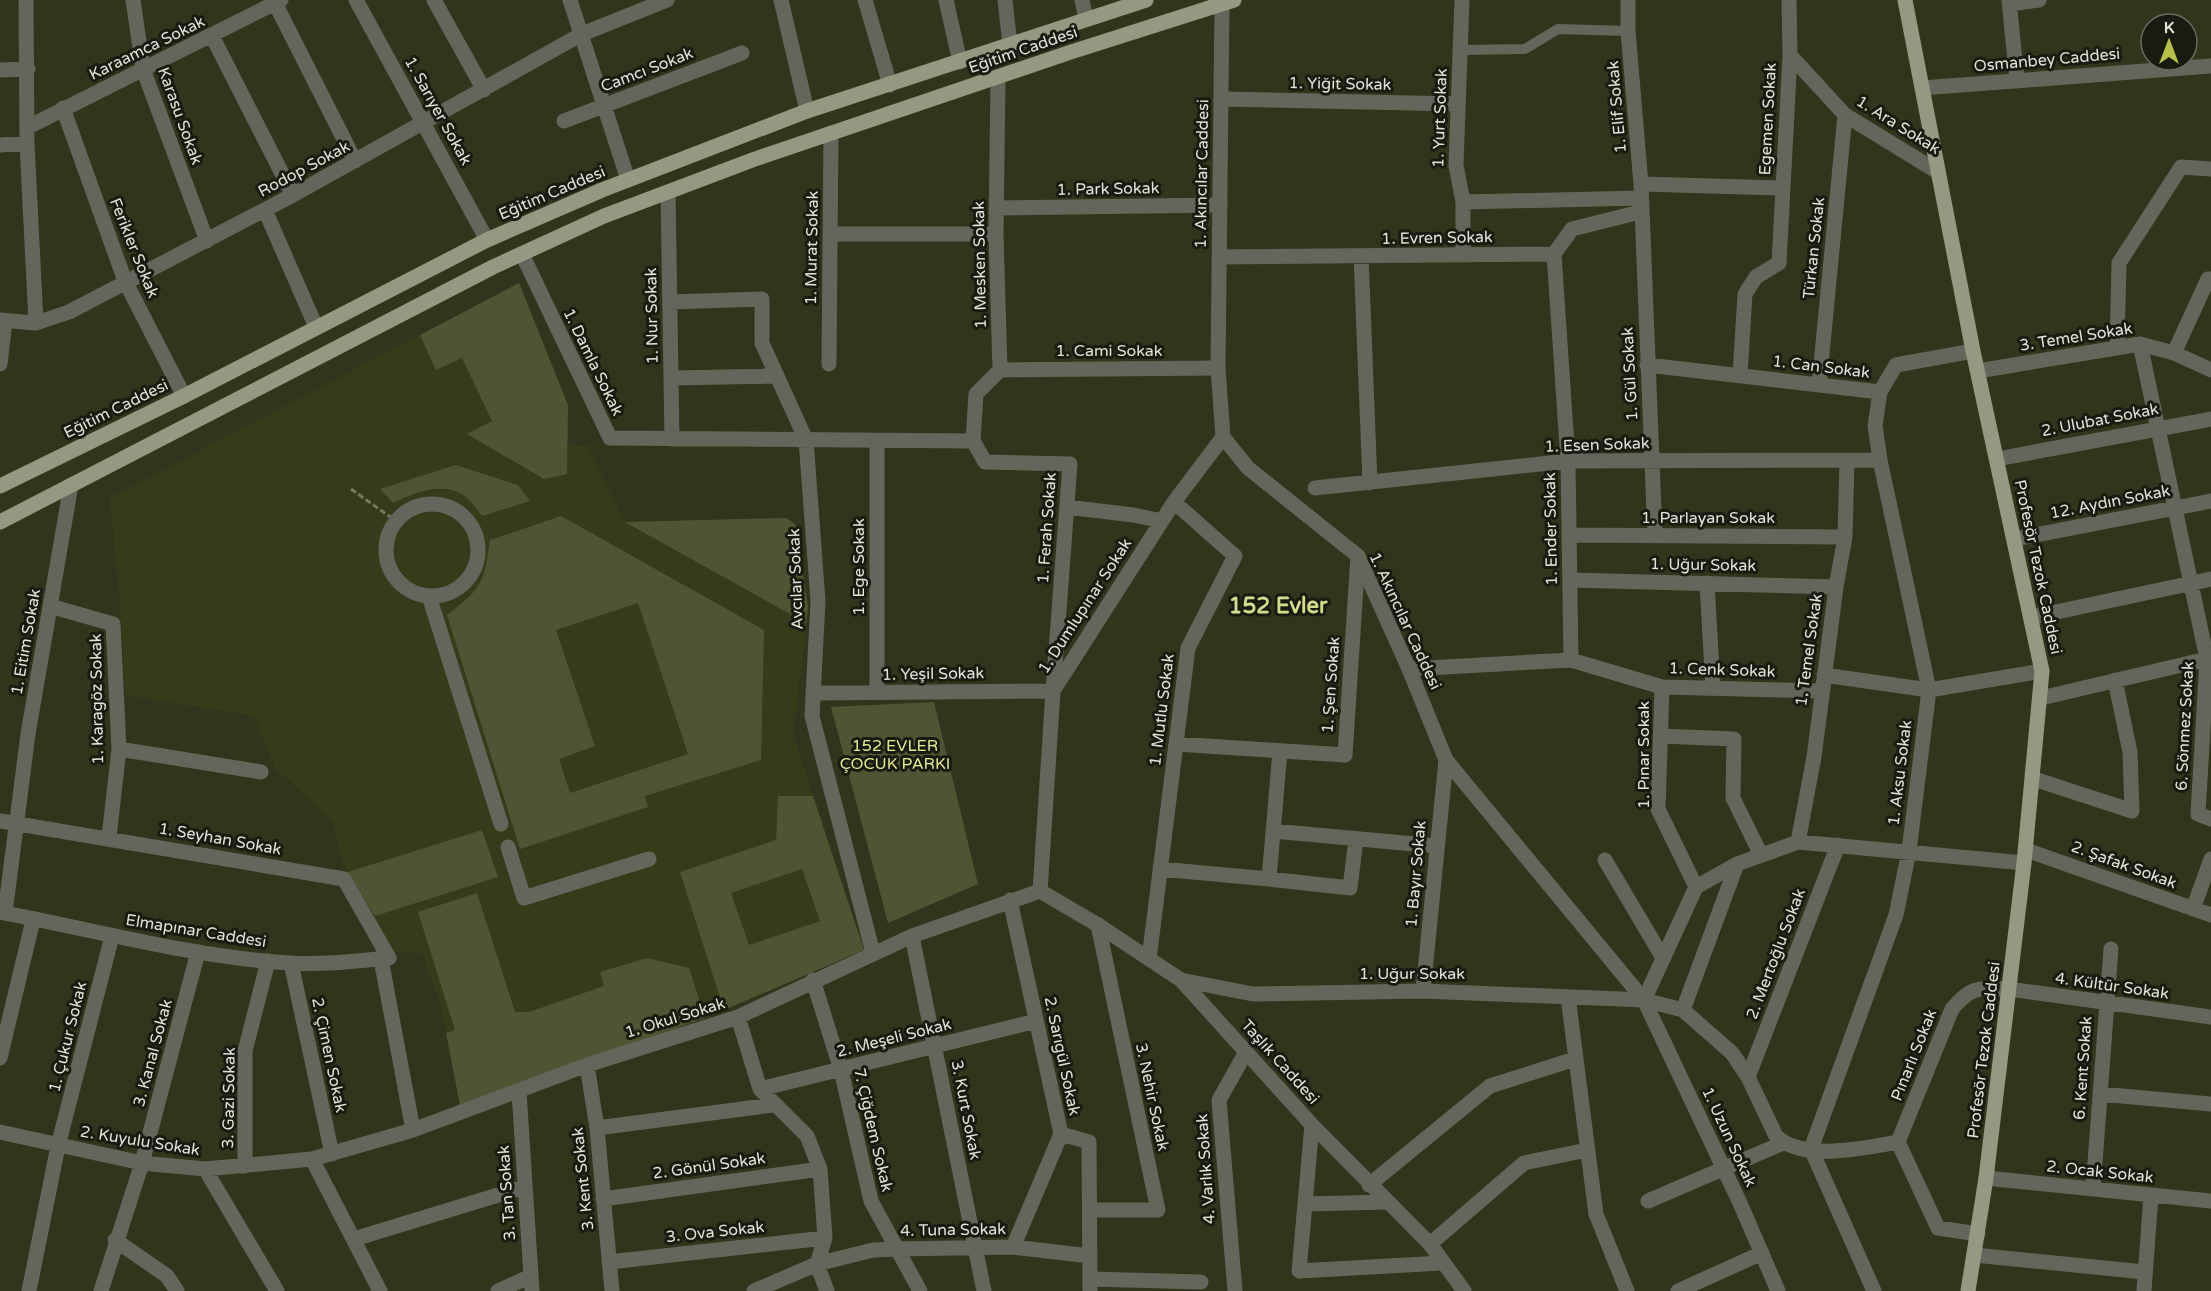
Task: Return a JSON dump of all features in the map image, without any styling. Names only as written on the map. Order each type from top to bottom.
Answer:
[{"type":"main road","name":"Eğitim Caddesi","points":[[0,486],[184,396],[487,240],[628,180],[807,111],[1146,0]]},
{"type":"main road","name":"Profesör Tezok Caddesi","points":[[1905,0],[1978,371],[2033,617],[2042,671],[2034,778],[2025,856],[1986,1178],[1968,1291]]},
{"type":"main road","name":"Eğitim Caddesi","points":[[0,522],[522,254],[604,216],[831,133],[1228,2]]},
{"type":"street","points":[[0,364],[3,321],[36,323],[27,144],[26,0]]},
{"type":"street","name":"Karasu Sokak","points":[[133,0],[143,69],[207,241]]},
{"type":"street","name":"1. Sarıyer Sokak","points":[[356,0],[487,240]]},
{"type":"street","points":[[434,0],[484,90]]},
{"type":"street","points":[[570,0],[606,105],[628,180]]},
{"type":"street","name":"Rodop Sokak","points":[[36,323],[69,312],[266,210],[582,34],[667,0]]},
{"type":"street","points":[[782,0],[807,111]]},
{"type":"street","points":[[865,0],[890,85]]},
{"type":"street","points":[[946,0],[960,62]]},
{"type":"street","points":[[1005,0],[1010,45]]},
{"type":"street","points":[[1082,0],[1086,19]]},
{"type":"street","name":"1. Yurt Sokak","points":[[1462,0],[1456,165],[1463,201],[1464,255]]},
{"type":"street","name":"1. Elif Sokak","points":[[1628,0],[1628,31],[1641,198]]},
{"type":"street","name":"Egemen Sokak","points":[[1641,198],[1783,188],[1790,55],[1789,0]]},
{"type":"street","points":[[2017,81],[2009,2],[2039,0]]},
{"type":"street","points":[[278,2],[355,161]]},
{"type":"street","name":"Karaamca Sokak","points":[[28,127],[278,2]]},
{"type":"street","name":"1. Akıncılar Caddesi","points":[[1228,2],[1221,99],[1219,257],[1218,368],[1223,437],[1248,468],[1358,556],[1410,669],[1446,760],[1644,1000]]},
{"type":"street","points":[[212,36],[293,195]]},
{"type":"street","name":"Camcı Sokak","points":[[564,120],[742,52]]},
{"type":"street","name":"1. Ara Sokak","points":[[1790,55],[1845,115],[1938,172]]},
{"type":"street","name":"Osmanbey Caddesi","points":[[1922,88],[2211,66]]},
{"type":"street","points":[[0,70],[28,69]]},
{"type":"street","name":"1. Mesken Sokak","points":[[998,78],[996,234],[1000,370]]},
{"type":"street","name":"1. Yiğit Sokak","points":[[1221,99],[1458,105]]},
{"type":"street","name":"Ferikler Sokak","points":[[63,108],[125,281],[184,396]]},
{"type":"street","name":"Türkan Sokak","points":[[1819,385],[1845,115]]},
{"type":"street","name":"1. Murat Sokak","points":[[829,364],[831,133]]},
{"type":"street","points":[[0,145],[27,144]]},
{"type":"street","points":[[2117,346],[2119,264],[2181,167],[2211,169]]},
{"type":"street","points":[[1740,376],[1745,294],[1756,277],[1779,264],[1783,188]]},
{"type":"street","name":"1. Nur Sokak","points":[[668,192],[672,439]]},
{"type":"street","points":[[1463,201],[1641,198]]},
{"type":"street","points":[[1554,254],[1572,229],[1641,198]]},
{"type":"street","name":"1. Gül Sokak","points":[[1641,198],[1655,536]]},
{"type":"street","name":"1. Park Sokak","points":[[996,208],[1220,205]]},
{"type":"street","points":[[266,210],[316,327]]},
{"type":"street","points":[[830,234],[996,234]]},
{"type":"street","name":"1. Damla Sokak","points":[[522,254],[610,438],[806,440]]},
{"type":"street","name":"1. Evren Sokak","points":[[1219,257],[1554,254]]},
{"type":"street","name":"1. Ender Sokak","points":[[1554,254],[1568,461],[1571,660]]},
{"type":"street","points":[[1362,256],[1370,483]]},
{"type":"street","points":[[2174,353],[2209,279]]},
{"type":"street","name":"Avcılar Sokak","points":[[670,302],[762,298],[762,343],[806,440],[818,601],[812,716],[873,953]]},
{"type":"street","name":"3. Temel Sokak","points":[[1978,371],[2117,346],[2140,345],[2174,353],[2211,370]]},
{"type":"street","name":"6. Sönmez Sokak","points":[[2140,345],[2209,658],[2198,814],[2211,819]]},
{"type":"street","name":"1. Can Sokak","points":[[1647,365],[1880,392],[1896,365],[1974,351]]},
{"type":"street","name":"1. Cami Sokak","points":[[1000,370],[1218,368]]},
{"type":"street","points":[[806,440],[974,441],[976,394],[1000,370]]},
{"type":"street","points":[[671,378],[777,376]]},
{"type":"street","name":"1. Aksu Sokak","points":[[1811,1149],[1896,915],[1909,851],[1929,690],[1880,460],[1875,426],[1880,392]]},
{"type":"street","name":"2. Ulubat Sokak","points":[[1997,459],[2158,427],[2211,419]]},
{"type":"street","name":"1. Dumlupınar Sokak","points":[[1040,891],[1053,691],[1174,502],[1223,437]]},
{"type":"street","name":"1. Ege Sokak","points":[[877,692],[878,441]]},
{"type":"street","name":"1. Ferah Sokak","points":[[974,441],[986,462],[1070,464],[1053,691]]},
{"type":"street","name":"1. Esen Sokak","points":[[1315,488],[1568,461],[1847,462],[1880,460]]},
{"type":"street","name":"1. Temel Sokak","points":[[1798,842],[1814,757],[1821,691],[1845,537],[1847,462]]},
{"type":"street","name":"1. Eitim Sokak","points":[[2,913],[17,824],[28,734],[71,485]]},
{"type":"street","name":"12. Aydın Sokak","points":[[2015,539],[2211,501]]},
{"type":"street","name":"1. Mutlu Sokak","points":[[1149,959],[1188,648],[1235,556],[1174,502]]},
{"type":"street","points":[[425,504],[441,504],[455,509],[467,519],[475,531],[478,554],[470,576],[459,588],[445,594],[429,596],[414,593],[402,585],[392,573],[387,559],[386,544],[396,521],[411,508],[425,504]]},
{"type":"street","points":[[1067,507],[1162,521]]},
{"type":"street","name":"1. Parlayan Sokak","points":[[1570,535],[1845,537]]},
{"type":"street","name":"1. Şen Sokak","points":[[1176,744],[1345,755],[1358,556]]},
{"type":"street","points":[[2033,617],[2211,579]]},
{"type":"street","name":"1. Uğur Sokak","points":[[1570,580],[1836,587]]},
{"type":"street","points":[[1707,583],[1713,688]]},
{"type":"street","points":[[429,596],[501,824]]},
{"type":"street","name":"1. Karagöz Sokak","points":[[50,606],[113,624],[119,749],[109,837]]},
{"type":"street","points":[[2041,698],[2209,658]]},
{"type":"street","name":"1. Cenk Sokak","points":[[1410,669],[1571,660],[1662,687],[1821,691]]},
{"type":"street","points":[[1824,675],[1929,690],[2042,671]]},
{"type":"street","points":[[2034,778],[2132,812],[2130,752],[2115,680]]},
{"type":"street","name":"1. Pınar Sokak","points":[[1662,687],[1658,809],[1696,887]]},
{"type":"street","name":"1. Yeşil Sokak","points":[[813,693],[1053,691]]},
{"type":"street","points":[[1661,736],[1734,739],[1733,798],[1761,855]]},
{"type":"street","points":[[119,749],[261,772]]},
{"type":"street","points":[[1269,879],[1280,751]]},
{"type":"street","name":"1. Bayır Sokak","points":[[1423,991],[1446,760]]},
{"type":"street","name":"1. Seyhan Sokak","points":[[0,821],[109,837],[344,879],[385,958],[413,1130]]},
{"type":"street","points":[[1273,831],[1436,846]]},
{"type":"street","points":[[1160,870],[1350,888],[1356,839]]},
{"type":"street","points":[[1798,842],[1737,864],[1696,887],[1644,1000],[1683,1010],[1707,1028],[1732,1053],[1748,1077],[1776,1136],[1783,1143],[1837,1153],[1898,1142],[1938,1228],[1978,1234]]},
{"type":"street","name":"2. Şafak Sokak","points":[[1798,842],[1909,851],[2025,856],[2211,915]]},
{"type":"street","name":"2. Mertoğlu Sokak","points":[[1748,1077],[1838,845]]},
{"type":"street","points":[[508,847],[524,898],[649,859]]},
{"type":"street","points":[[2193,909],[2211,859]]},
{"type":"street","points":[[1605,860],[1663,958]]},
{"type":"street","points":[[1683,1010],[1737,864]]},
{"type":"street","name":"1. Okul Sokak","points":[[312,1159],[413,1130],[587,1065],[738,1017],[813,980],[912,936],[1040,891]]},
{"type":"street","name":"Taşlık Caddesi","points":[[1040,891],[1098,925],[1181,980],[1312,1125],[1430,1244],[1464,1291]]},
{"type":"street","name":"2. Sarıgül Sokak","points":[[1010,900],[1061,1134],[1013,1247]]},
{"type":"street","name":"Elmapınar Caddesi","points":[[2,913],[198,952],[268,961],[291,963],[385,958]]},
{"type":"street","points":[[0,1058],[33,920]]},
{"type":"street","name":"3. Nehir Sokak","points":[[1090,1210],[1158,1210],[1098,925]]},
{"type":"street","name":"1. Çukur Sokak","points":[[29,1291],[58,1146],[112,936]]},
{"type":"street","name":"3. Kurt Sokak","points":[[912,936],[984,1291]]},
{"type":"street","name":"6. Kent Sokak","points":[[2093,1189],[2105,1004],[2111,949]]},
{"type":"street","name":"3. Kanal Sokak","points":[[101,1291],[142,1163],[198,952]]},
{"type":"street","name":"3. Gazi Sokak","points":[[245,1166],[245,1052],[268,961]]},
{"type":"street","name":"2. Çimen Sokak","points":[[291,963],[332,1154]]},
{"type":"street","name":"7. Çiğdem Sokak","points":[[813,980],[841,1070],[871,1201],[920,1291]]},
{"type":"street","name":"1. Uğur Sokak","points":[[1181,980],[1252,994],[1423,991],[1644,1000]]},
{"type":"street","name":"Pınarlı Sokak","points":[[1898,1142],[1952,1008],[1965,993],[1983,989],[2009,989]]},
{"type":"street","name":"4. Kültür Sokak","points":[[2009,989],[2211,1017]]},
{"type":"street","points":[[1568,997],[1596,1214],[1627,1291]]},
{"type":"street","name":"1. Uzun Sokak","points":[[1644,1000],[1724,1169],[1778,1291]]},
{"type":"street","points":[[738,1017],[760,1089],[773,1105],[807,1136],[820,1169],[825,1238],[818,1264],[828,1291]]},
{"type":"street","name":"2. Meşeli Sokak","points":[[760,1089],[1036,1021]]},
{"type":"street","name":"4. Varlık Sokak","points":[[1235,1291],[1219,1100],[1246,1052]]},
{"type":"street","points":[[1369,1185],[1490,1086],[1575,1059]]},
{"type":"street","name":"3. Kent Sokak","points":[[587,1065],[597,1128],[612,1291]]},
{"type":"street","name":"3. Tan Sokak","points":[[519,1092],[531,1283]]},
{"type":"street","points":[[2100,1094],[2211,1104]]},
{"type":"street","points":[[597,1128],[773,1105]]},
{"type":"street","points":[[1312,1125],[1299,1272],[1442,1263]]},
{"type":"street","name":"2. Kuyulu Sokak","points":[[0,1132],[142,1163],[205,1169],[312,1159]]},
{"type":"street","points":[[1061,1134],[1089,1142],[1090,1285],[1201,1282]]},
{"type":"street","points":[[1648,1201],[1783,1143]]},
{"type":"street","points":[[1811,1149],[1874,1291]]},
{"type":"street","points":[[1430,1244],[1524,1163],[1587,1150]]},
{"type":"street","points":[[312,1159],[380,1291]]},
{"type":"street","points":[[205,1169],[277,1291]]},
{"type":"street","name":"2. Gönül Sokak","points":[[603,1199],[820,1169]]},
{"type":"street","name":"2. Ocak Sokak","points":[[1986,1178],[2211,1201]]},
{"type":"street","points":[[354,1239],[524,1187]]},
{"type":"street","points":[[2144,1291],[2151,1195]]},
{"type":"street","points":[[1305,1204],[1387,1202]]},
{"type":"street","name":"3. Ova Sokak","points":[[609,1262],[825,1238]]},
{"type":"street","points":[[116,1240],[167,1276],[177,1291]]},
{"type":"street","name":"4. Tuna Sokak","points":[[754,1291],[779,1286],[818,1264],[873,1250],[1013,1247],[1090,1256]]},
{"type":"street","points":[[1678,1291],[1762,1253]]},
{"type":"street","points":[[1974,1255],[2145,1272]]},
{"type":"street","points":[[498,1291],[531,1283]]},
{"type":"lane","points":[[1460,50],[1525,49],[1558,29],[1628,31]]},
{"type":"path","points":[[351,489],[396,521]]},
{"type":"shaded area","points":[[519,283],[568,405],[569,445],[588,446],[625,522],[786,518],[795,524],[808,607],[793,734],[864,950],[705,1018],[460,1105],[441,1007],[422,953],[394,952],[342,861],[333,820],[275,768],[254,716],[125,695],[121,617],[110,498]]},
{"type":"green space","points":[[519,283],[568,405],[567,474],[544,479],[467,434],[492,421],[462,358],[436,370],[420,335]]},
{"type":"green space","points":[[456,465],[518,485],[530,501],[482,516],[466,497],[449,489],[419,492],[393,503],[380,489]]},
{"type":"green space","points":[[561,516],[764,630],[761,760],[645,796],[648,807],[520,849],[447,615],[468,598],[479,584],[486,566],[490,540]],"holes":[[[638,603],[688,754],[570,793],[559,759],[595,746],[556,630]]]},
{"type":"green space","points":[[786,518],[795,524],[808,607],[806,623],[625,522]]},
{"type":"green space","name":"152 EVLER ÇOCUK PARKI","points":[[934,702],[978,884],[888,923],[831,707]]},
{"type":"green space","points":[[778,796],[813,796],[864,950],[724,1010],[680,872],[776,840]],"holes":[[[802,869],[820,921],[749,945],[731,893]]]},
{"type":"green space","points":[[482,830],[498,877],[375,916],[348,872]]},
{"type":"green space","points":[[477,893],[515,1012],[529,1012],[604,986],[600,972],[647,958],[689,968],[705,1018],[460,1105],[446,1033],[455,1030],[418,912]]},
{"type":"district","name":"152 Evler","points":[[1278,606]]}]
